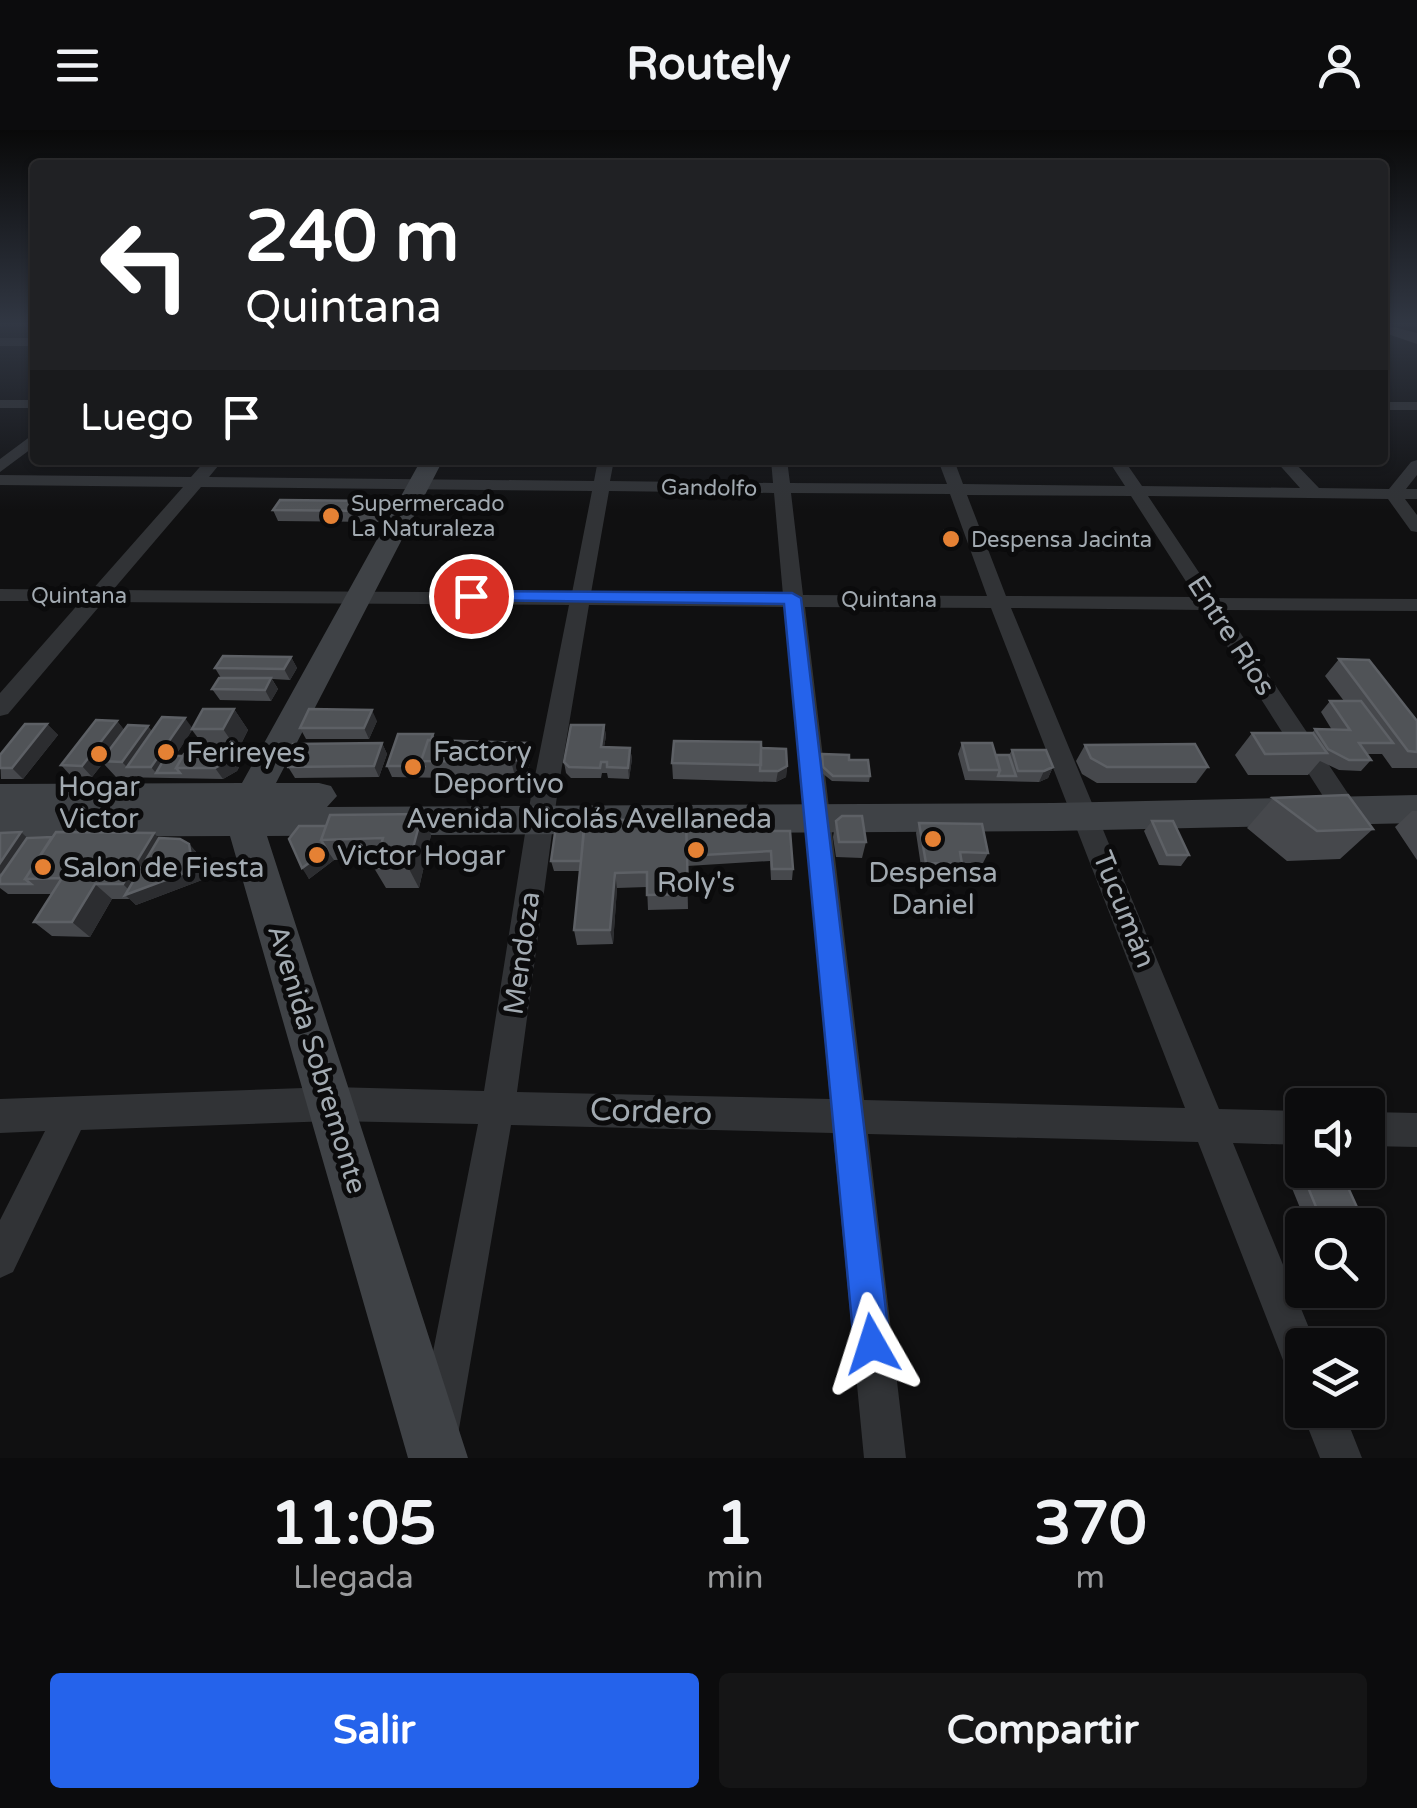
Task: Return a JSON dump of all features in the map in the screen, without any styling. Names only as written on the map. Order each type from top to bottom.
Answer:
[{"type":"main road","points":[[249,808],[425,472]]},
{"type":"main road","name":"Avenida Nicolás Avellaneda","points":[[0,797],[249,808],[1084,807],[1339,801],[1417,790]]},
{"type":"main road","name":"Avenida Nicolás Avellaneda","points":[[1339,801],[1417,810]]},
{"type":"main road","name":"Avenida Nicolás Avellaneda","points":[[0,823],[249,808]]},
{"type":"main road","name":"Avenida Sobremonte","points":[[249,808],[250,847],[332,1104],[435,1454]]},
{"type":"street","points":[[0,404],[30,404]]},
{"type":"street","points":[[1388,406],[1417,406]]},
{"type":"street","points":[[0,467],[30,442]]},
{"type":"street","points":[[0,708],[210,465]]},
{"type":"street","name":"Mendoza","points":[[435,1454],[498,1106],[542,807],[605,465]]},
{"type":"street","points":[[780,465],[884,1458]]},
{"type":"street","name":"Tucumán","points":[[948,465],[998,600],[1290,1328]]},
{"type":"street","name":"Entre Ríos","points":[[1119,465],[1339,801]]},
{"type":"street","points":[[1288,465],[1314,493]]},
{"type":"street","points":[[1417,465],[1393,494],[1417,528]]},
{"type":"street","name":"Gandolfo","points":[[0,480],[196,483],[425,472],[600,486],[1417,494]]},
{"type":"street","name":"Quintana","points":[[0,595],[1417,605]]},
{"type":"street","name":"Cordero","points":[[0,1116],[332,1104],[1285,1128]]},
{"type":"street","points":[[0,1259],[70,1116]]},
{"type":"street","points":[[1385,1129],[1417,1130]]},
{"type":"street","points":[[1329,1428],[1341,1458]]},
{"type":"building","points":[[280,500],[379,501],[374,511],[273,510]]},
{"type":"building","points":[[945,531],[957,531],[960,537],[947,537]]},
{"type":"building","points":[[223,656],[291,657],[284,669],[215,668]]},
{"type":"building","points":[[1339,659],[1369,660],[1417,721],[1417,752],[1408,751]]},
{"type":"building","points":[[219,678],[271,678],[265,690],[212,689]]},
{"type":"building","points":[[1330,701],[1361,701],[1393,743],[1359,743],[1371,760],[1349,760],[1328,749],[1315,729],[1350,730]]},
{"type":"building","points":[[203,709],[234,709],[223,729],[192,729]]},
{"type":"building","points":[[309,709],[372,710],[364,728],[300,728]]},
{"type":"building","points":[[162,717],[185,718],[151,767],[127,767]]},
{"type":"building","points":[[96,720],[117,721],[82,766],[61,765]]},
{"type":"building","points":[[25,724],[47,724],[12,768],[0,768],[0,755]]},
{"type":"building","points":[[128,725],[148,726],[122,762],[101,761]]},
{"type":"building","points":[[571,725],[604,725],[601,747],[630,748],[628,768],[607,767],[607,762],[601,762],[600,768],[569,767],[564,762]]},
{"type":"building","points":[[1252,733],[1313,733],[1327,753],[1265,754]]},
{"type":"building","points":[[398,734],[433,734],[421,761],[424,766],[387,766]]},
{"type":"building","points":[[428,740],[527,743],[523,758],[511,762],[421,761]]},
{"type":"building","points":[[674,741],[761,742],[761,765],[672,763]]},
{"type":"building","points":[[382,743],[374,766],[288,767],[285,762],[293,744]]},
{"type":"building","points":[[962,743],[992,743],[1000,770],[969,770]]},
{"type":"building","points":[[1195,744],[1208,767],[1107,767],[1091,758],[1085,745]]},
{"type":"building","points":[[219,745],[237,745],[229,760],[215,768],[176,768],[184,754],[214,754]]},
{"type":"building","points":[[761,748],[786,749],[787,766],[778,771],[760,771]]},
{"type":"building","points":[[1012,750],[1046,750],[1053,767],[1018,771]]},
{"type":"building","points":[[822,754],[868,760],[870,776],[833,776],[823,767]]},
{"type":"building","points":[[996,755],[1009,755],[1016,776],[998,776]]},
{"type":"building","points":[[166,756],[183,756],[176,768],[180,773],[156,773]]},
{"type":"building","points":[[1348,795],[1373,829],[1317,831],[1273,798]]},
{"type":"building","points":[[422,814],[408,867],[374,868],[383,838],[321,840],[330,815]]},
{"type":"building","points":[[842,816],[862,816],[866,842],[839,842],[836,821]]},
{"type":"building","points":[[686,818],[688,894],[647,895],[647,872],[615,873],[610,930],[574,930],[585,821]]},
{"type":"building","points":[[1152,821],[1173,821],[1189,855],[1167,855]]},
{"type":"building","points":[[769,822],[769,831],[790,831],[793,869],[772,869],[771,851],[687,856],[686,823]]},
{"type":"building","points":[[919,823],[982,824],[988,853],[960,852],[962,864],[926,863]]},
{"type":"building","points":[[299,826],[326,826],[321,840],[327,850],[302,868],[289,839]]},
{"type":"building","points":[[567,826],[584,826],[581,861],[551,861],[555,833]]},
{"type":"building","points":[[21,832],[0,863],[0,833]]},
{"type":"building","points":[[56,832],[154,833],[123,884],[95,884],[72,922],[34,922],[62,878],[25,879]]},
{"type":"building","points":[[52,837],[25,879],[31,884],[0,884],[0,877],[27,838]]},
{"type":"building","points":[[159,838],[180,839],[189,844],[193,870],[125,895]]},
{"type":"building","points":[[1308,1188],[1348,1188],[1357,1208],[1316,1208]]},
{"type":"place","name":"Supermercado La Naturaleza","points":[[331,516]]},
{"type":"place","name":"Despensa Jacinta","points":[[951,539]]},
{"type":"place","name":"Ferireyes","points":[[166,752]]},
{"type":"place","name":"Hogar Victor","points":[[99,754]]},
{"type":"place","name":"Factory Deportivo","points":[[413,767]]},
{"type":"place","name":"Despensa Daniel","points":[[933,839]]},
{"type":"place","name":"Roly's","points":[[696,850]]},
{"type":"place","name":"Victor Hogar","points":[[317,855]]},
{"type":"place","name":"Salon de Fiesta","points":[[43,867]]},
{"type":"route","points":[[471,596],[792,598],[872,1344]]}]
